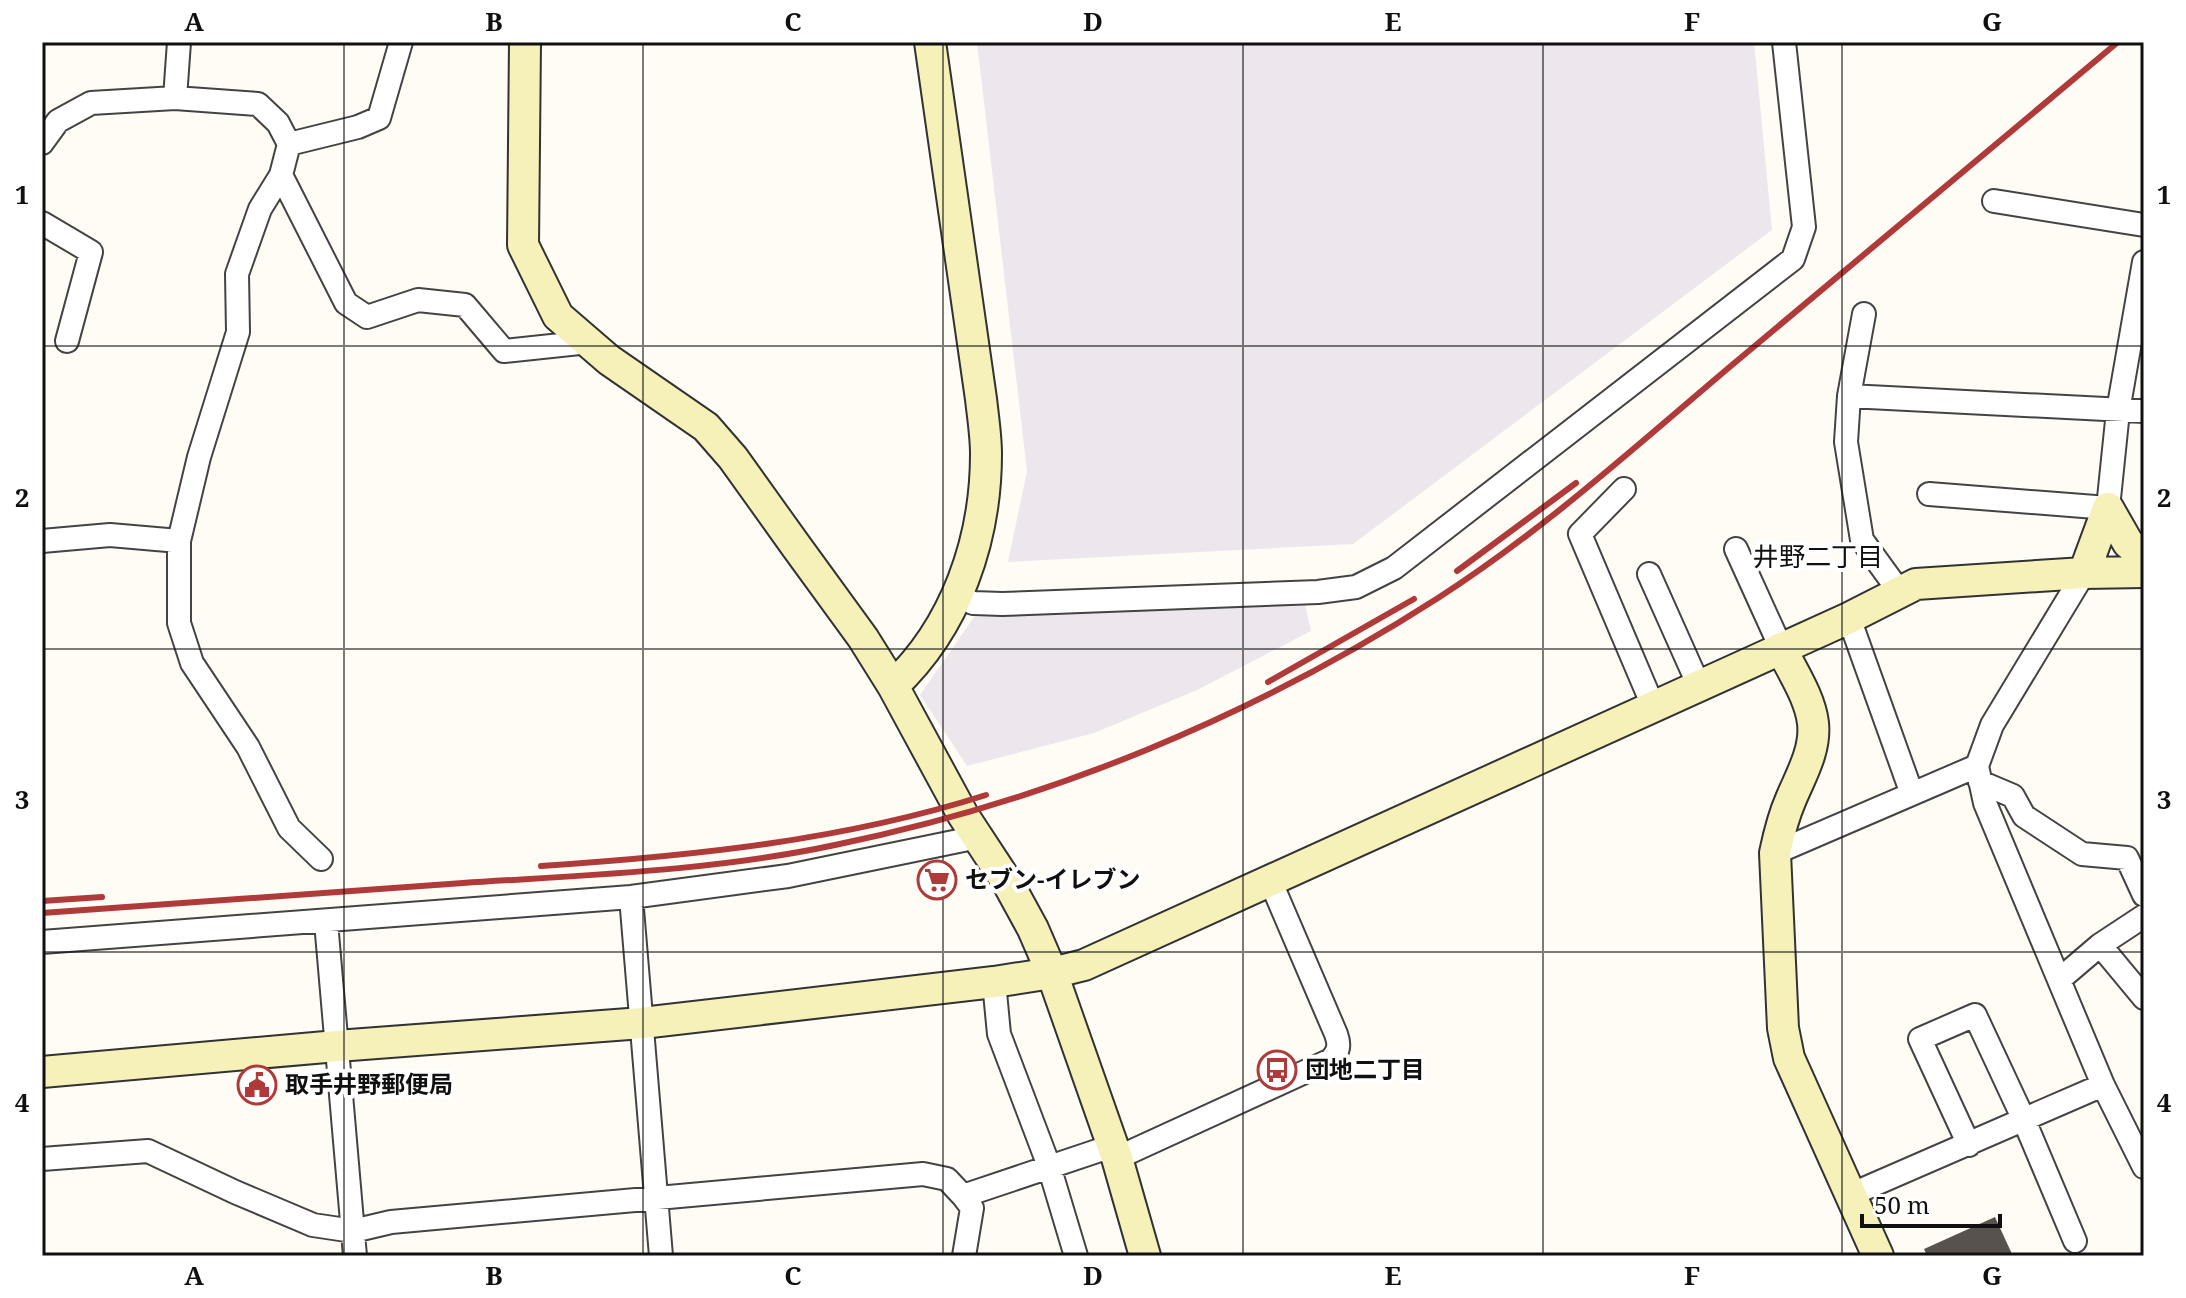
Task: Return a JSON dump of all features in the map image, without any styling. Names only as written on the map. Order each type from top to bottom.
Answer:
[{"type":"street","points":[[175,98],[179,42]]},
{"type":"street","points":[[289,144],[358,127],[379,118],[401,42]]},
{"type":"street","points":[[525,42],[523,245],[558,316],[609,360],[706,427],[733,458],[863,638],[893,686],[963,815],[1015,896],[1052,973],[1114,1152],[1145,1256]]},
{"type":"street","points":[[893,686],[915,666],[936,638],[958,596],[972,553],[981,510],[986,454],[981,399],[930,42]]},
{"type":"street","points":[[958,596],[973,603],[1002,604],[1318,592],[1356,587],[1394,568],[1793,259],[1804,227],[1784,42]]},
{"type":"street","points":[[42,143],[58,121],[91,103],[175,98],[258,104],[278,123],[289,144],[281,175],[260,209],[237,274],[238,332],[199,457],[179,541],[179,623],[192,663],[248,747],[289,828],[321,859]]},
{"type":"street","points":[[281,175],[346,303],[367,317],[418,300],[465,305],[504,351],[589,342]]},
{"type":"street","points":[[1994,201],[2144,225]]},
{"type":"street","points":[[42,223],[91,252],[67,341]]},
{"type":"street","points":[[2142,1156],[2103,1085],[1985,803],[1979,774],[1992,725],[2084,573],[2108,508],[2118,411],[2144,262]]},
{"type":"street","points":[[1864,314],[1849,396],[1846,442],[1862,540],[1899,591]]},
{"type":"street","points":[[1849,396],[2144,411]]},
{"type":"street","points":[[1624,489],[1580,534],[1653,706]]},
{"type":"street","points":[[1929,494],[2108,508]]},
{"type":"street","points":[[2108,508],[2128,543],[2144,556]]},
{"type":"street","points":[[42,541],[110,535],[179,541]]},
{"type":"street","points":[[1736,549],[1808,703],[1813,721],[1808,761],[1780,825],[1775,853],[1782,1015],[1789,1058],[1876,1256]]},
{"type":"street","points":[[42,1072],[642,1023],[1052,973],[1084,965],[1849,618],[1916,584],[2144,572]]},
{"type":"street","points":[[1649,574],[1699,686]]},
{"type":"street","points":[[1849,618],[1912,794]]},
{"type":"street","points":[[1775,853],[1912,794],[1979,774],[2013,796],[2024,816],[2082,854],[2127,858],[2144,895]]},
{"type":"street","points":[[42,942],[631,897],[788,876],[978,837]]},
{"type":"street","points":[[963,1196],[1049,1166],[1114,1152],[1331,1060],[1338,1052],[1336,1034],[1270,880]]},
{"type":"street","points":[[631,897],[661,1256]]},
{"type":"street","points":[[2059,980],[2100,945],[2144,916]]},
{"type":"street","points":[[326,922],[355,1256]]},
{"type":"street","points":[[2100,945],[2144,998]]},
{"type":"street","points":[[994,982],[999,1034],[1049,1166],[1076,1256]]},
{"type":"street","points":[[1969,1145],[1920,1039],[1975,1015],[2075,1241]]},
{"type":"street","points":[[1850,1195],[2103,1085]]},
{"type":"street","points":[[42,1159],[148,1151],[313,1225],[353,1231],[391,1222],[923,1174],[947,1179],[972,1208],[964,1256]]},
{"type":"shaded area","points":[[977,42],[1754,42],[1772,230],[1353,544],[1008,562],[1027,471]]},
{"type":"shaded area","points":[[1305,605],[1311,631],[1197,690],[1094,733],[967,766],[920,695],[974,617]]},
{"type":"building","points":[[1995,1217],[2012,1254],[1927,1256],[1924,1249]]},
{"type":"railway","points":[[42,913],[603,874],[743,861],[915,827],[1072,779],[1148,749],[1296,680],[1368,641],[1477,572],[1589,486],[2118,42]]},
{"type":"railway","points":[[1457,571],[1576,483]]},
{"type":"railway","points":[[1268,682],[1414,599]]},
{"type":"railway","points":[[541,866],[766,844],[877,824],[986,795]]},
{"type":"railway","points":[[42,901],[102,897]]},
{"type":"place","name":"セブン-イレブン","points":[[937,880]]},
{"type":"place","name":"団地二丁目","points":[[1277,1070]]},
{"type":"place","name":"取手井野郵便局","points":[[257,1085]]},
{"type":"district","name":"井野二丁目","points":[[1818,557]]}]
